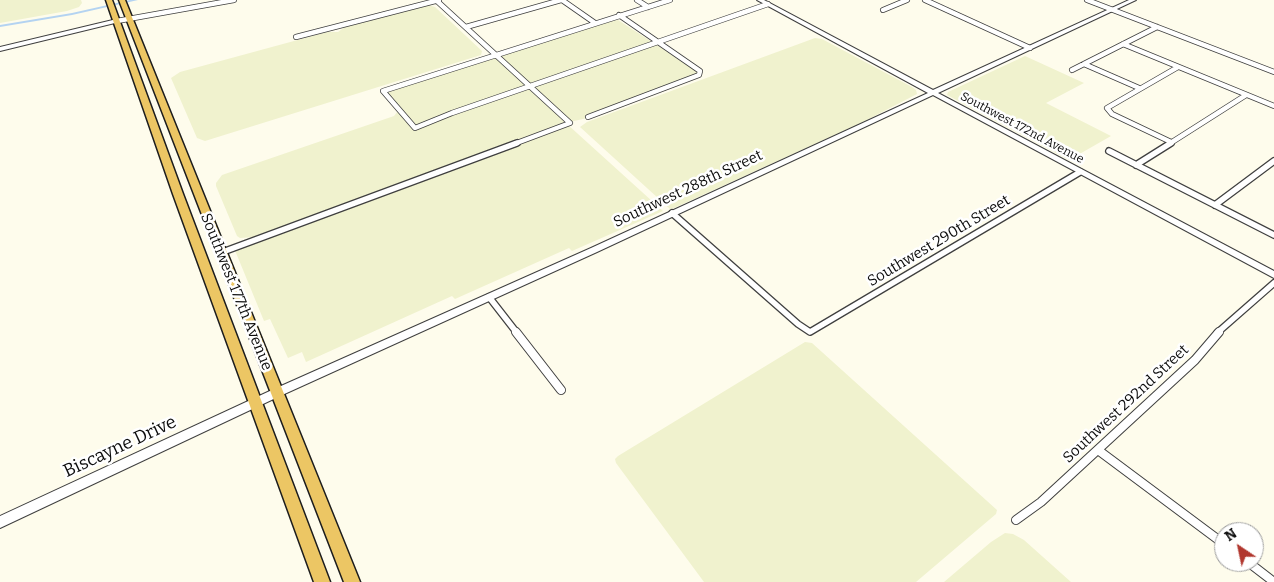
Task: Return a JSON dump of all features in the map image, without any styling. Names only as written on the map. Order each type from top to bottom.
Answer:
[{"type":"highway","name":"Southwest 177th Avenue","points":[[123,2],[220,253],[352,582]]},
{"type":"highway","name":"Southwest 177th Avenue","points":[[110,4],[322,582]]},
{"type":"highway","points":[[138,77],[154,80]]},
{"type":"street","points":[[0,49],[117,21],[234,0]]},
{"type":"street","points":[[220,253],[570,123],[438,0],[424,2],[296,37]]},
{"type":"street","points":[[466,27],[562,0],[595,23]]},
{"type":"street","points":[[637,0],[648,7]]},
{"type":"street","points":[[670,0],[383,91],[415,128],[452,113],[768,4]]},
{"type":"street","name":"Southwest 172nd Avenue","points":[[760,0],[1274,275]]},
{"type":"street","points":[[883,10],[907,0]]},
{"type":"street","points":[[925,0],[1030,48]]},
{"type":"street","points":[[1087,0],[1274,72]]},
{"type":"street","name":"Southwest 288th Street","points":[[256,404],[276,393],[1133,0]]},
{"type":"street","points":[[588,117],[699,75],[700,71],[619,15]]},
{"type":"street","points":[[1072,70],[1157,27]]},
{"type":"street","points":[[1123,44],[1274,106]]},
{"type":"street","points":[[1084,64],[1139,88]]},
{"type":"street","points":[[1171,142],[1107,110],[1108,106],[1178,67]]},
{"type":"street","points":[[1136,165],[1246,95]]},
{"type":"street","points":[[1109,152],[1274,235]]},
{"type":"street","points":[[1215,205],[1274,161]]},
{"type":"street","name":"Southwest 290th Street","points":[[810,332],[1080,172]]},
{"type":"street","points":[[672,213],[798,324],[810,332]]},
{"type":"street","name":"Southwest 292nd Street","points":[[1016,520],[1041,502],[1098,450],[1195,360],[1215,335],[1274,283]]},
{"type":"street","points":[[489,296],[561,390]]},
{"type":"street","name":"Biscayne Drive","points":[[0,522],[256,404]]},
{"type":"street","points":[[1098,450],[1214,537]]},
{"type":"street","points":[[1261,572],[1274,582]]},
{"type":"green space","points":[[0,0],[81,0],[82,3],[79,7],[67,11],[0,23]]},
{"type":"green space","points":[[428,5],[435,7],[482,51],[481,55],[205,141],[197,138],[171,78],[180,72],[327,32],[338,32],[345,27]]},
{"type":"green space","points":[[618,20],[697,71],[700,74],[698,77],[592,117],[565,123],[255,237],[240,238],[237,236],[216,186],[222,175],[394,116],[398,111],[387,94],[389,91]]},
{"type":"green space","points":[[815,38],[822,39],[912,87],[916,90],[917,94],[861,123],[670,209],[580,127],[587,122]]},
{"type":"green space","points":[[1025,56],[1084,83],[1046,103],[1111,136],[1069,160],[947,95],[948,92]]},
{"type":"green space","points":[[567,124],[663,211],[572,251],[569,248],[455,299],[452,296],[306,362],[302,352],[288,358],[270,319],[264,321],[234,248]]},
{"type":"green space","points":[[805,342],[812,343],[997,510],[996,514],[916,582],[704,582],[616,463],[615,459],[618,456]]},
{"type":"green space","points":[[1005,533],[1013,534],[1024,540],[1071,582],[944,582],[991,542]]},
{"type":"waterway","points":[[0,26],[72,14],[136,0]]}]
